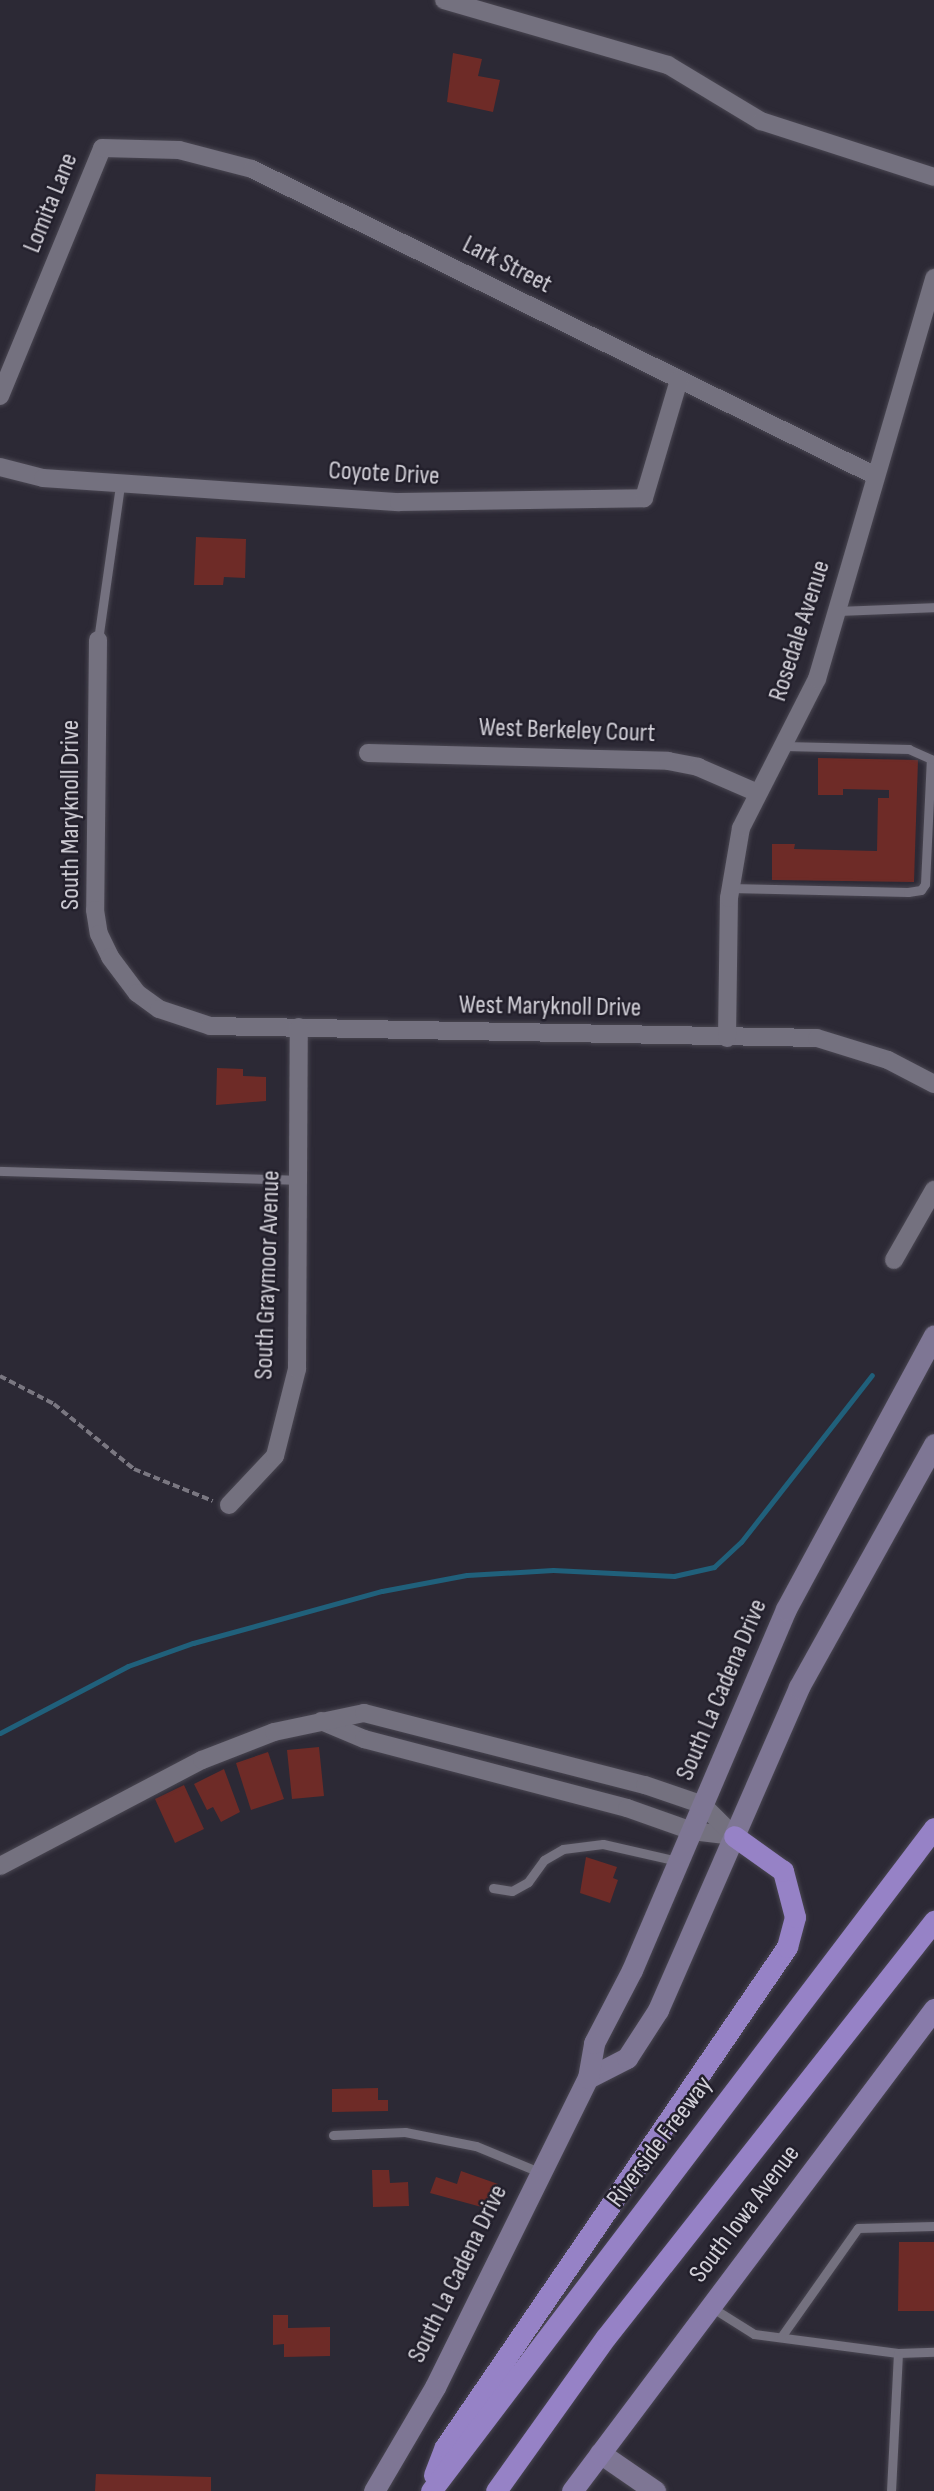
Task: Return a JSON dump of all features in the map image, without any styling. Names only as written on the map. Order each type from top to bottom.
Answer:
[{"type":"highway","name":"Riverside Freeway","points":[[429,2491],[934,1828]]},
{"type":"highway","points":[[429,2491],[445,2446],[787,1947],[795,1917],[783,1871],[734,1836]]},
{"type":"highway","points":[[496,2491],[606,2337],[934,1922]]},
{"type":"main road","name":"South La Cadena Drive","points":[[374,2491],[435,2387],[539,2172],[588,2078],[594,2043],[632,1970],[786,1609],[934,1335]]},
{"type":"main road","points":[[588,2078],[627,2058],[658,2010],[799,1687],[934,1444]]},
{"type":"main road","name":"South Iowa Avenue","points":[[572,2491],[934,2009]]},
{"type":"main road","points":[[600,2453],[655,2491]]},
{"type":"street","points":[[444,0],[668,65],[761,121],[934,177]]},
{"type":"street","name":"Lark Street","points":[[102,148],[178,150],[252,169],[874,475]]},
{"type":"street","name":"Lomita Lane","points":[[0,396],[102,148]]},
{"type":"street","name":"Rosedale Avenue","points":[[727,1038],[730,888],[741,828],[817,679],[874,475],[934,278]]},
{"type":"street","name":"Coyote Drive","points":[[0,467],[43,478],[120,485],[457,504],[644,498],[679,380]]},
{"type":"street","name":"South Maryknoll Drive","points":[[98,640],[95,910],[99,934],[110,957],[137,993],[159,1009]]},
{"type":"street","name":"West Berkeley Court","points":[[368,753],[668,761],[698,767],[758,793]]},
{"type":"street","name":"West Maryknoll Drive","points":[[159,1009],[210,1026],[817,1038],[888,1060],[934,1084]]},
{"type":"street","name":"South Graymoor Avenue","points":[[229,1505],[275,1456],[297,1369],[299,1027]]},
{"type":"street","points":[[894,1260],[934,1190]]},
{"type":"street","points":[[0,1866],[202,1760],[321,1721],[364,1713],[645,1785],[703,1805],[734,1836]]},
{"type":"street","points":[[321,1721],[364,1739],[627,1808],[692,1831],[734,1836]]},
{"type":"lane","points":[[98,640],[120,485]]},
{"type":"lane","points":[[836,611],[934,607]]},
{"type":"lane","points":[[730,888],[908,892],[921,890],[925,884],[931,759],[909,749],[784,746]]},
{"type":"lane","points":[[0,1171],[298,1180]]},
{"type":"lane","points":[[493,1888],[512,1891],[528,1881],[544,1860],[563,1849],[603,1844],[678,1861]]},
{"type":"lane","points":[[334,2135],[417,2135],[476,2146],[539,2172]]},
{"type":"lane","points":[[781,2337],[858,2228],[934,2226]]},
{"type":"lane","points":[[711,2307],[754,2334],[898,2353],[934,2351]]},
{"type":"lane","points":[[891,2491],[898,2353]]},
{"type":"path","points":[[0,1376],[54,1404],[134,1469],[196,1497],[229,1505]]},
{"type":"building","points":[[453,53],[482,59],[478,76],[500,80],[493,112],[447,102]]},
{"type":"building","points":[[196,537],[246,539],[245,578],[224,577],[223,585],[194,585]]},
{"type":"building","points":[[818,758],[918,760],[914,882],[772,880],[772,844],[795,844],[794,849],[877,851],[878,798],[889,798],[889,790],[843,789],[843,795],[818,795]]},
{"type":"building","points":[[217,1068],[243,1069],[243,1076],[266,1077],[266,1101],[216,1105]]},
{"type":"building","points":[[319,1747],[324,1796],[292,1799],[287,1750]]},
{"type":"building","points":[[268,1752],[284,1799],[251,1810],[236,1763]]},
{"type":"building","points":[[224,1769],[240,1812],[221,1822],[213,1807],[207,1810],[194,1784]]},
{"type":"building","points":[[184,1785],[204,1829],[175,1843],[155,1799]]},
{"type":"building","points":[[586,1857],[617,1867],[613,1878],[618,1880],[610,1903],[580,1893]]},
{"type":"building","points":[[378,2088],[378,2100],[388,2100],[388,2111],[332,2112],[332,2089]]},
{"type":"building","points":[[372,2170],[389,2170],[390,2183],[408,2182],[409,2206],[373,2207]]},
{"type":"building","points":[[461,2171],[498,2184],[489,2209],[430,2193],[436,2177],[457,2184]]},
{"type":"building","points":[[899,2242],[934,2242],[934,2311],[898,2311]]},
{"type":"building","points":[[273,2315],[288,2315],[288,2328],[330,2327],[330,2356],[284,2357],[284,2344],[273,2345]]},
{"type":"building","points":[[96,2474],[211,2477],[211,2491],[95,2491]]},
{"type":"waterway","points":[[0,1733],[128,1666],[193,1643],[382,1591],[467,1575],[553,1570],[674,1576],[714,1567],[741,1542],[872,1375]]}]
